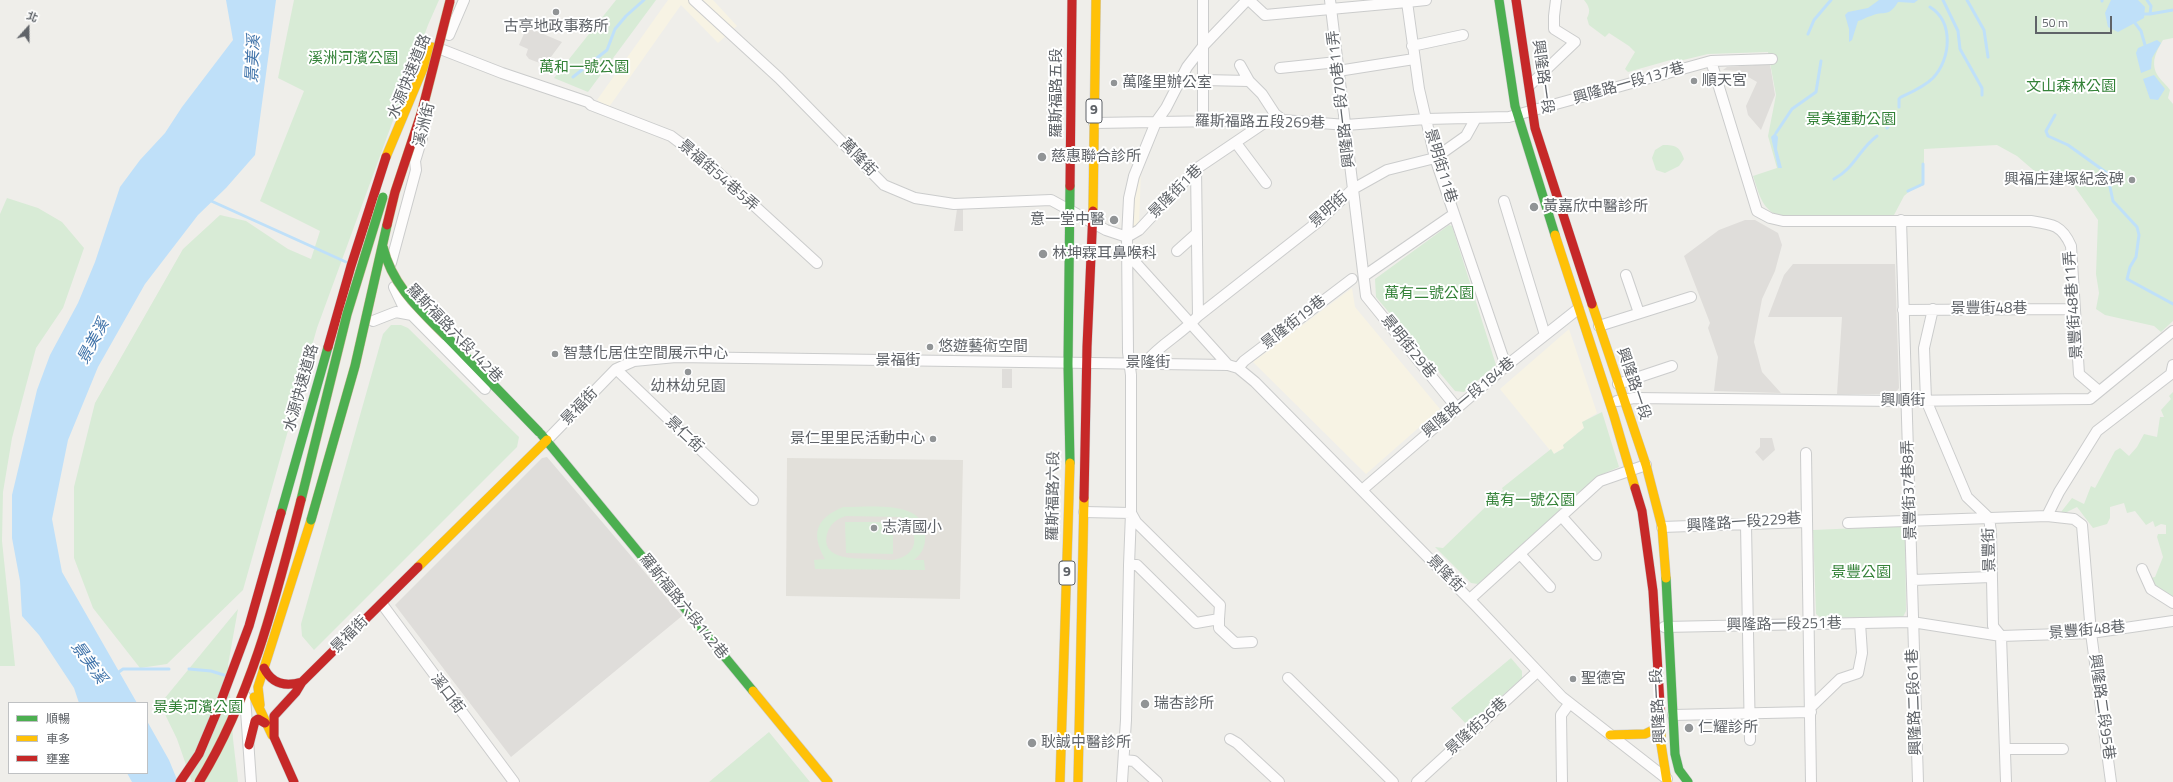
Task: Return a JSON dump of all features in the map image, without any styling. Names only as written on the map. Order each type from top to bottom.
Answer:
[{"type":"main road","name":"水源快速道路","points":[[199,782],[215,756],[238,705],[273,610],[347,314],[408,116],[452,0]]},
{"type":"main road","name":"水源快速道路","points":[[180,782],[199,754],[218,709],[248,626],[351,266],[374,194],[388,152],[412,99],[452,0]]},
{"type":"main road","points":[[274,737],[265,723],[260,705],[258,687],[272,646],[355,366],[394,192],[422,112],[452,0]]},
{"type":"main road","name":"羅斯福路五段","points":[[1070,210],[1072,0]]},
{"type":"main road","name":"9","points":[[1093,222],[1096,0]]},
{"type":"main road","name":"興隆路一段","points":[[1499,0],[1518,115],[1578,309],[1630,469],[1645,533],[1656,627],[1661,715],[1661,744],[1669,781]]},
{"type":"main road","name":"興隆路一段","points":[[1518,1],[1535,128],[1598,326],[1646,465],[1662,527],[1669,627],[1675,754],[1679,770],[1688,782]]},
{"type":"main road","points":[[382,197],[381,230],[384,250],[391,273],[408,297],[539,432]]},
{"type":"main road","name":"羅斯福路六段","points":[[1060,782],[1070,487],[1068,364],[1070,210]]},
{"type":"main road","name":"羅斯福路六段","points":[[1078,782],[1087,364],[1093,222]]},
{"type":"main road","name":"羅斯福路六段142巷","points":[[539,432],[828,782]]},
{"type":"main road","name":"景福街","points":[[294,782],[274,737],[274,716],[296,692],[302,682],[547,440]]},
{"type":"main road","points":[[264,668],[268,676],[280,684],[294,685],[302,682]]},
{"type":"main road","points":[[244,676],[260,705]]},
{"type":"main road","points":[[1610,735],[1645,734],[1653,730],[1661,715]]},
{"type":"main road","points":[[249,745],[254,721],[258,719],[265,723]]},
{"type":"main road","points":[[1679,770],[1681,782]]},
{"type":"street","name":"溪洲街","points":[[393,252],[416,170],[415,161],[443,50],[464,0]]},
{"type":"street","name":"萬隆街","points":[[694,0],[779,78],[884,185],[915,198],[954,204],[1051,200],[1070,210]]},
{"type":"street","points":[[1203,0],[1203,121]]},
{"type":"street","points":[[1122,782],[1124,760],[1131,513],[1130,364],[1128,352],[1126,252],[1129,198],[1134,176],[1156,122],[1166,108],[1187,67],[1204,45],[1248,0]]},
{"type":"street","name":"興隆路一段70巷11弄","points":[[1248,0],[1265,15],[1331,5],[1426,0]]},
{"type":"street","points":[[1530,85],[1577,40],[1554,29],[1556,0]]},
{"type":"street","points":[[1280,68],[1338,66],[1414,59],[1406,1]]},
{"type":"street","name":"興隆路一段70巷11弄","points":[[1331,5],[1353,189]]},
{"type":"street","points":[[1412,46],[1463,35]]},
{"type":"street","name":"景福街54巷5弄","points":[[443,50],[588,102],[591,106],[671,136],[712,167],[817,263]]},
{"type":"street","name":"景明街11巷","points":[[1414,59],[1436,158],[1506,366]]},
{"type":"street","name":"興隆路一段137巷","points":[[1533,111],[1711,61],[1772,59]]},
{"type":"street","name":"景豐街48巷11弄","points":[[1711,61],[1758,211],[1770,218],[1783,221],[2031,221],[2051,224],[2065,232],[2071,246],[2079,374],[2099,391]]},
{"type":"street","points":[[1240,65],[1249,81],[1262,94],[1275,114],[1283,120]]},
{"type":"street","points":[[1203,80],[1249,81]]},
{"type":"street","points":[[1426,118],[1476,118],[1518,115],[1533,111]]},
{"type":"street","name":"羅斯福路五段269巷","points":[[1094,123],[1283,120],[1346,124],[1426,118]]},
{"type":"street","name":"景明街","points":[[1145,363],[1153,353],[1319,221],[1353,189],[1387,170],[1436,158],[1466,136],[1476,118]]},
{"type":"street","name":"景隆街1巷","points":[[1127,236],[1139,230],[1196,169],[1267,121]]},
{"type":"street","points":[[1236,143],[1266,183]]},
{"type":"street","points":[[251,782],[244,676],[246,656],[364,238],[375,217],[405,182],[415,161]]},
{"type":"street","points":[[1194,320],[1196,169]]},
{"type":"street","name":"景明街29巷","points":[[1353,189],[1366,296],[1457,408]]},
{"type":"street","points":[[1504,201],[1545,335]]},
{"type":"street","points":[[1070,210],[1106,230],[1127,236]]},
{"type":"street","points":[[1364,276],[1454,214]]},
{"type":"street","points":[[1901,220],[1907,400]]},
{"type":"street","points":[[1176,251],[1196,234]]},
{"type":"street","name":"羅斯福路六段142巷","points":[[393,252],[391,267],[400,303],[518,422],[539,432]]},
{"type":"street","name":"羅斯福路六段142巷","points":[[393,252],[401,279],[410,292],[530,410],[539,432]]},
{"type":"street","name":"景隆街","points":[[1126,252],[1194,320],[1233,367],[1255,382],[1470,599],[1526,658],[1537,672],[1570,704],[1669,781]]},
{"type":"street","points":[[1626,275],[1639,313]]},
{"type":"street","name":"景隆街19巷","points":[[1233,367],[1244,361],[1352,279]]},
{"type":"street","points":[[1598,326],[1691,297]]},
{"type":"street","name":"興隆路一段184巷","points":[[1362,490],[1506,366],[1578,309]]},
{"type":"street","name":"景豐街","points":[[1933,309],[1924,348],[1926,400],[1967,496],[1989,518],[1991,532],[1992,626],[2001,636],[2006,782]]},
{"type":"street","name":"景豐街48巷","points":[[1904,310],[2075,309]]},
{"type":"street","points":[[373,321],[396,312],[412,315]]},
{"type":"street","name":"興順街","points":[[1609,402],[1624,400],[1736,398],[1907,400],[2090,399],[2173,331]]},
{"type":"street","name":"景福街","points":[[547,440],[616,370],[634,361],[676,357],[1068,364]]},
{"type":"street","name":"景隆街","points":[[1068,364],[1145,363],[1233,367]]},
{"type":"street","points":[[2047,516],[2059,492],[2097,431],[2171,374],[2173,365]]},
{"type":"street","points":[[1618,384],[1672,366]]},
{"type":"street","name":"景仁街","points":[[616,370],[753,500]]},
{"type":"street","name":"景豐街37巷8弄","points":[[1907,400],[1912,520],[1912,622]]},
{"type":"street","name":"興隆路一段229巷","points":[[1662,527],[1807,522],[1806,454]]},
{"type":"street","points":[[1470,599],[1600,481],[1630,469],[1646,465]]},
{"type":"street","points":[[1084,512],[1131,513]]},
{"type":"street","points":[[1131,513],[1136,522],[1220,606],[1219,628],[1235,644],[1252,642]]},
{"type":"street","points":[[1848,523],[2047,516],[2074,519],[2082,525],[2091,633]]},
{"type":"street","points":[[1562,517],[1596,555]]},
{"type":"street","points":[[1807,522],[1811,782]]},
{"type":"street","points":[[1746,525],[1750,740]]},
{"type":"street","points":[[1520,554],[1550,587]]},
{"type":"street","points":[[1129,565],[1137,565],[1196,623],[1219,619]]},
{"type":"street","points":[[2142,569],[2150,589],[2173,603]]},
{"type":"street","points":[[1913,580],[1992,577]]},
{"type":"street","name":"溪口街","points":[[382,604],[514,782]]},
{"type":"street","name":"興隆路一段251巷","points":[[1656,627],[1912,622],[2001,636]]},
{"type":"street","name":"興隆路二段61巷","points":[[1912,622],[1918,782]]},
{"type":"street","name":"景豐街48巷","points":[[2001,636],[2091,633],[2172,623]]},
{"type":"street","points":[[1673,715],[1750,714],[1811,710],[1840,679],[1858,673],[1862,653],[1860,624]]},
{"type":"street","name":"興隆路二段95巷","points":[[2091,633],[2111,782]]},
{"type":"street","name":"景隆街36巷","points":[[1417,782],[1537,672]]},
{"type":"street","points":[[1288,678],[1393,782]]},
{"type":"street","points":[[1562,782],[1561,715],[1570,704]]},
{"type":"street","points":[[1230,739],[1237,743],[1279,782]]},
{"type":"street","points":[[2005,749],[2063,749]]},
{"type":"street","points":[[1124,760],[1134,761],[1157,782]]},
{"type":"shaded area","points":[[668,0],[713,0],[737,26],[718,43],[681,5],[609,107],[597,100]]},
{"type":"shaded area","points":[[527,27],[562,42],[545,65],[529,59],[526,55],[528,49],[519,45]]},
{"type":"shaded area","points":[[1770,64],[1775,95],[1761,130],[1748,115],[1746,106],[1757,82],[1738,71],[1723,70],[1727,67]]},
{"type":"shaded area","points":[[1141,169],[1139,226],[1127,230],[1131,188]]},
{"type":"shaded area","points":[[963,208],[963,231],[954,231],[957,209]]},
{"type":"shaded area","points":[[1745,220],[1755,220],[1778,233],[1782,245],[1775,271],[1762,299],[1754,342],[1762,372],[1781,393],[1714,391],[1718,357],[1708,328],[1710,323],[1684,256],[1719,230]]},
{"type":"shaded area","points":[[1793,264],[1895,264],[1899,388],[1896,392],[1891,394],[1837,394],[1842,317],[1768,317],[1784,275]]},
{"type":"shaded area","points":[[1352,288],[1355,307],[1440,409],[1366,474],[1253,362]]},
{"type":"shaded area","points":[[1569,329],[1597,413],[1583,422],[1584,428],[1563,445],[1564,448],[1553,454],[1500,389]]},
{"type":"shaded area","points":[[1002,369],[1012,369],[1012,388],[1002,388]]},
{"type":"shaded area","points":[[1760,438],[1772,438],[1775,450],[1763,461],[1755,452],[1760,447]]},
{"type":"shaded area","points":[[547,457],[682,616],[511,757],[395,605],[542,458]]},
{"type":"shaded area","name":"志清國小","points":[[787,458],[963,460],[960,599],[786,596]]},
{"type":"green space","name":"溪洲河濱公園","points":[[294,0],[439,0],[428,25],[317,328],[243,590],[167,664],[140,668],[93,608],[74,558],[74,487],[95,403],[183,249],[220,215],[246,221],[288,249],[311,259],[320,231],[260,201],[304,91],[278,78]]},
{"type":"green space","name":"萬和一號公園","points":[[616,0],[656,0],[588,92],[554,78]]},
{"type":"green space","points":[[1584,0],[2173,0],[2173,38],[2163,40],[2156,53],[2154,67],[2158,76],[2170,90],[2168,98],[2173,104],[2173,321],[2161,332],[2154,326],[2105,315],[2096,309],[2099,293],[2096,274],[2098,220],[2072,183],[2039,175],[2017,156],[1997,145],[1924,149],[1924,185],[1912,189],[1904,196],[1894,215],[1783,216],[1770,211],[1762,201],[1753,176],[1777,168],[1768,136],[1776,95],[1768,52],[1708,54],[1675,62],[1674,59],[1628,72],[1625,69],[1635,52],[1629,46],[1609,33],[1605,37],[1589,25],[1587,18],[1589,9]]},
{"type":"green space","points":[[1663,145],[1674,146],[1679,149],[1684,159],[1679,166],[1665,173],[1656,170],[1652,158],[1655,150]]},
{"type":"green space","points":[[7,198],[38,208],[62,222],[84,248],[63,308],[36,348],[12,438],[3,492],[2,541],[15,666],[0,666],[0,214]]},
{"type":"green space","name":"萬有二號公園","points":[[1449,225],[1452,226],[1496,365],[1464,392],[1455,391],[1376,297],[1375,279]]},
{"type":"green space","points":[[391,325],[401,325],[408,328],[519,437],[517,447],[314,650],[302,636],[301,624],[383,334]]},
{"type":"green space","points":[[2173,392],[2173,602],[2146,579],[2155,577],[2163,557],[2157,537],[2158,534],[2166,534],[2166,525],[2161,524],[2155,527],[2153,521],[2146,525],[2135,511],[2127,513],[2124,503],[2110,507],[2110,518],[2107,524],[2093,528],[2077,507],[2061,515],[2061,512],[2072,498],[2084,504],[2091,486],[2095,488],[2115,451],[2120,448],[2129,456],[2137,447],[2144,434],[2157,437],[2160,417],[2164,417],[2161,410],[2171,399],[2169,396]]},
{"type":"green space","name":"萬有一號公園","points":[[1602,412],[1619,467],[1598,476],[1478,584],[1471,583],[1435,547],[1443,548],[1503,490],[1502,488],[1551,449],[1554,454],[1564,448],[1563,445],[1584,428],[1582,422]]},
{"type":"green space","points":[[843,507],[879,507],[905,510],[915,515],[922,522],[925,537],[922,552],[914,560],[924,560],[925,570],[815,569],[814,560],[825,559],[818,542],[818,528],[826,517]],"holes":[[[842,517],[901,517],[911,528],[914,534],[914,540],[910,552],[895,560],[843,557],[829,550],[826,543],[827,534],[830,527],[836,520]]]},
{"type":"green space","points":[[845,522],[893,522],[893,554],[846,553]]},
{"type":"green space","name":"景豐公園","points":[[1905,526],[1906,611],[1903,617],[1821,618],[1816,614],[1813,530]]},
{"type":"green space","name":"景美河濱公園","points":[[238,609],[228,665],[233,739],[238,782],[192,782],[177,739],[160,704]]},
{"type":"green space","points":[[1511,658],[1522,671],[1522,678],[1468,726],[1451,708]]},
{"type":"green space","points":[[769,732],[810,782],[709,782]]},
{"type":"water","name":"景美溪","points":[[226,0],[276,0],[255,155],[226,188],[198,215],[145,284],[98,367],[68,440],[52,519],[62,572],[136,702],[79,702],[74,688],[39,635],[22,616],[20,581],[12,538],[12,495],[37,390],[50,355],[78,303],[95,262],[120,187],[140,160],[165,133],[182,107],[233,40]]},
{"type":"water","points":[[1879,0],[1918,0],[1914,3],[1898,2],[1889,12],[1876,14],[1858,21],[1852,40],[1849,42],[1849,29],[1845,15],[1848,12],[1868,8]]},
{"type":"water","points":[[2111,0],[2138,0],[2145,7],[2144,18],[2118,32],[2108,27],[2105,13]]},
{"type":"water","points":[[2157,40],[2161,43],[2152,58],[2151,69],[2141,73],[2136,53],[2138,48]]},
{"type":"water","points":[[2154,75],[2165,89],[2158,100],[2150,99],[2143,79]]},
{"type":"water","points":[[1775,133],[1778,137],[1777,149],[1782,168],[1778,168],[1771,137]]},
{"type":"water","points":[[148,723],[169,760],[178,782],[132,782],[128,774],[148,774]]},
{"type":"waterway","points":[[573,77],[607,50],[615,29],[626,16],[644,0]]},
{"type":"waterway","points":[[1808,34],[1814,20],[1831,0]]},
{"type":"waterway","points":[[1943,0],[1958,31],[1960,49],[1982,88],[1982,95]]},
{"type":"waterway","points":[[1967,0],[1984,30],[1988,57]]},
{"type":"waterway","points":[[2144,14],[2150,14],[2151,6],[2147,0]]},
{"type":"waterway","points":[[1899,107],[1899,99],[1922,87],[1933,78],[1944,61],[1947,41],[1946,31],[1938,14],[1930,7]]},
{"type":"waterway","points":[[2150,14],[2173,10]]},
{"type":"waterway","points":[[2135,23],[2141,31],[2145,45]]},
{"type":"waterway","points":[[1776,133],[1792,109],[1816,92],[1821,61]]},
{"type":"waterway","points":[[2055,115],[2046,131],[2048,136],[2068,145],[2107,173],[2113,201],[2137,227],[2139,235],[2136,257],[2130,267],[2127,279],[2173,304]]},
{"type":"waterway","points":[[1887,128],[1895,118]]},
{"type":"waterway","points":[[1834,179],[1841,175],[1877,136]]},
{"type":"waterway","points":[[1908,191],[1923,184],[1923,164]]},
{"type":"waterway","points":[[209,200],[346,262]]},
{"type":"waterway","name":"景美溪","points":[[116,674],[123,669],[169,669]]},
{"type":"waterway","points":[[189,669],[211,671],[224,675]]},
{"type":"traffic: fast","points":[[1499,0],[1515,106],[1555,235]]},
{"type":"traffic: fast","points":[[1070,186],[1068,364],[1070,463]]},
{"type":"traffic: fast","points":[[301,500],[347,314],[383,197]]},
{"type":"traffic: fast","points":[[311,520],[355,366],[387,225]]},
{"type":"traffic: fast","points":[[383,247],[387,261],[400,285],[417,306],[446,336]]},
{"type":"traffic: fast","points":[[446,336],[539,432]]},
{"type":"traffic: fast","points":[[281,513],[328,347]]},
{"type":"traffic: fast","points":[[541,434],[753,691]]},
{"type":"traffic: fast","points":[[1666,578],[1675,754],[1679,770],[1688,782]]},
{"type":"traffic: slow","points":[[1093,211],[1096,0]]},
{"type":"traffic: slow","points":[[386,157],[432,47]]},
{"type":"traffic: slow","points":[[1555,235],[1614,416],[1635,488]]},
{"type":"traffic: slow","points":[[1592,304],[1646,465],[1662,527],[1666,578]]},
{"type":"traffic: slow","points":[[418,567],[547,440]]},
{"type":"traffic: slow","points":[[1060,782],[1070,463]]},
{"type":"traffic: slow","points":[[1078,782],[1084,498]]},
{"type":"traffic: slow","points":[[260,705],[258,687],[311,520]]},
{"type":"traffic: slow","points":[[753,691],[828,782]]},
{"type":"traffic: slow","points":[[254,697],[272,735]]},
{"type":"traffic: slow","points":[[1610,735],[1645,734],[1653,730],[1661,715]]},
{"type":"traffic: slow","points":[[1661,720],[1661,744],[1667,782]]},
{"type":"traffic: jam","points":[[1070,186],[1072,0]]},
{"type":"traffic: jam","points":[[1516,0],[1535,128],[1592,304]]},
{"type":"traffic: jam","points":[[387,225],[395,192],[422,111],[450,1]]},
{"type":"traffic: jam","points":[[328,347],[351,266],[386,157]]},
{"type":"traffic: jam","points":[[1084,498],[1087,347],[1093,211]]},
{"type":"traffic: jam","points":[[1635,488],[1642,511],[1653,591],[1661,720]]},
{"type":"traffic: jam","points":[[199,782],[218,749],[248,681],[272,609],[301,500]]},
{"type":"traffic: jam","points":[[180,782],[199,754],[218,709],[249,626],[281,513]]},
{"type":"traffic: jam","points":[[294,782],[274,737],[274,716],[296,692],[302,682],[418,567]]},
{"type":"traffic: jam","points":[[264,668],[271,678],[280,683],[290,684],[302,682]]},
{"type":"traffic: jam","points":[[249,745],[255,721],[258,719],[265,723]]},
{"type":"place","name":"古亭地政事務所","points":[[556,12]]},
{"type":"place","name":"順天宮","points":[[1694,81]]},
{"type":"place","name":"萬隆里辦公室","points":[[1114,83]]},
{"type":"place","name":"慈惠聯合診所","points":[[1042,157]]},
{"type":"place","name":"興福庄建塚紀念碑","points":[[2132,180]]},
{"type":"place","name":"黃嘉欣中醫診所","points":[[1534,207]]},
{"type":"place","name":"意一堂中醫","points":[[1114,220]]},
{"type":"place","name":"林坤霖耳鼻喉科","points":[[1043,254]]},
{"type":"place","name":"悠遊藝術空間","points":[[930,347]]},
{"type":"place","name":"智慧化居住空間展示中心","points":[[555,354]]},
{"type":"place","name":"幼林幼兒園","points":[[688,372]]},
{"type":"place","name":"景仁里里民活動中心","points":[[933,439]]},
{"type":"place","name":"志清國小","points":[[874,528]]},
{"type":"place","name":"聖德宮","points":[[1573,679]]},
{"type":"place","name":"瑞杏診所","points":[[1145,704]]},
{"type":"place","name":"仁耀診所","points":[[1689,728]]},
{"type":"place","name":"耿誠中醫診所","points":[[1032,743]]},
{"type":"park label","name":"文山森林公園","points":[[2071,87]]},
{"type":"park label","name":"景美運動公園","points":[[1851,120]]}]
